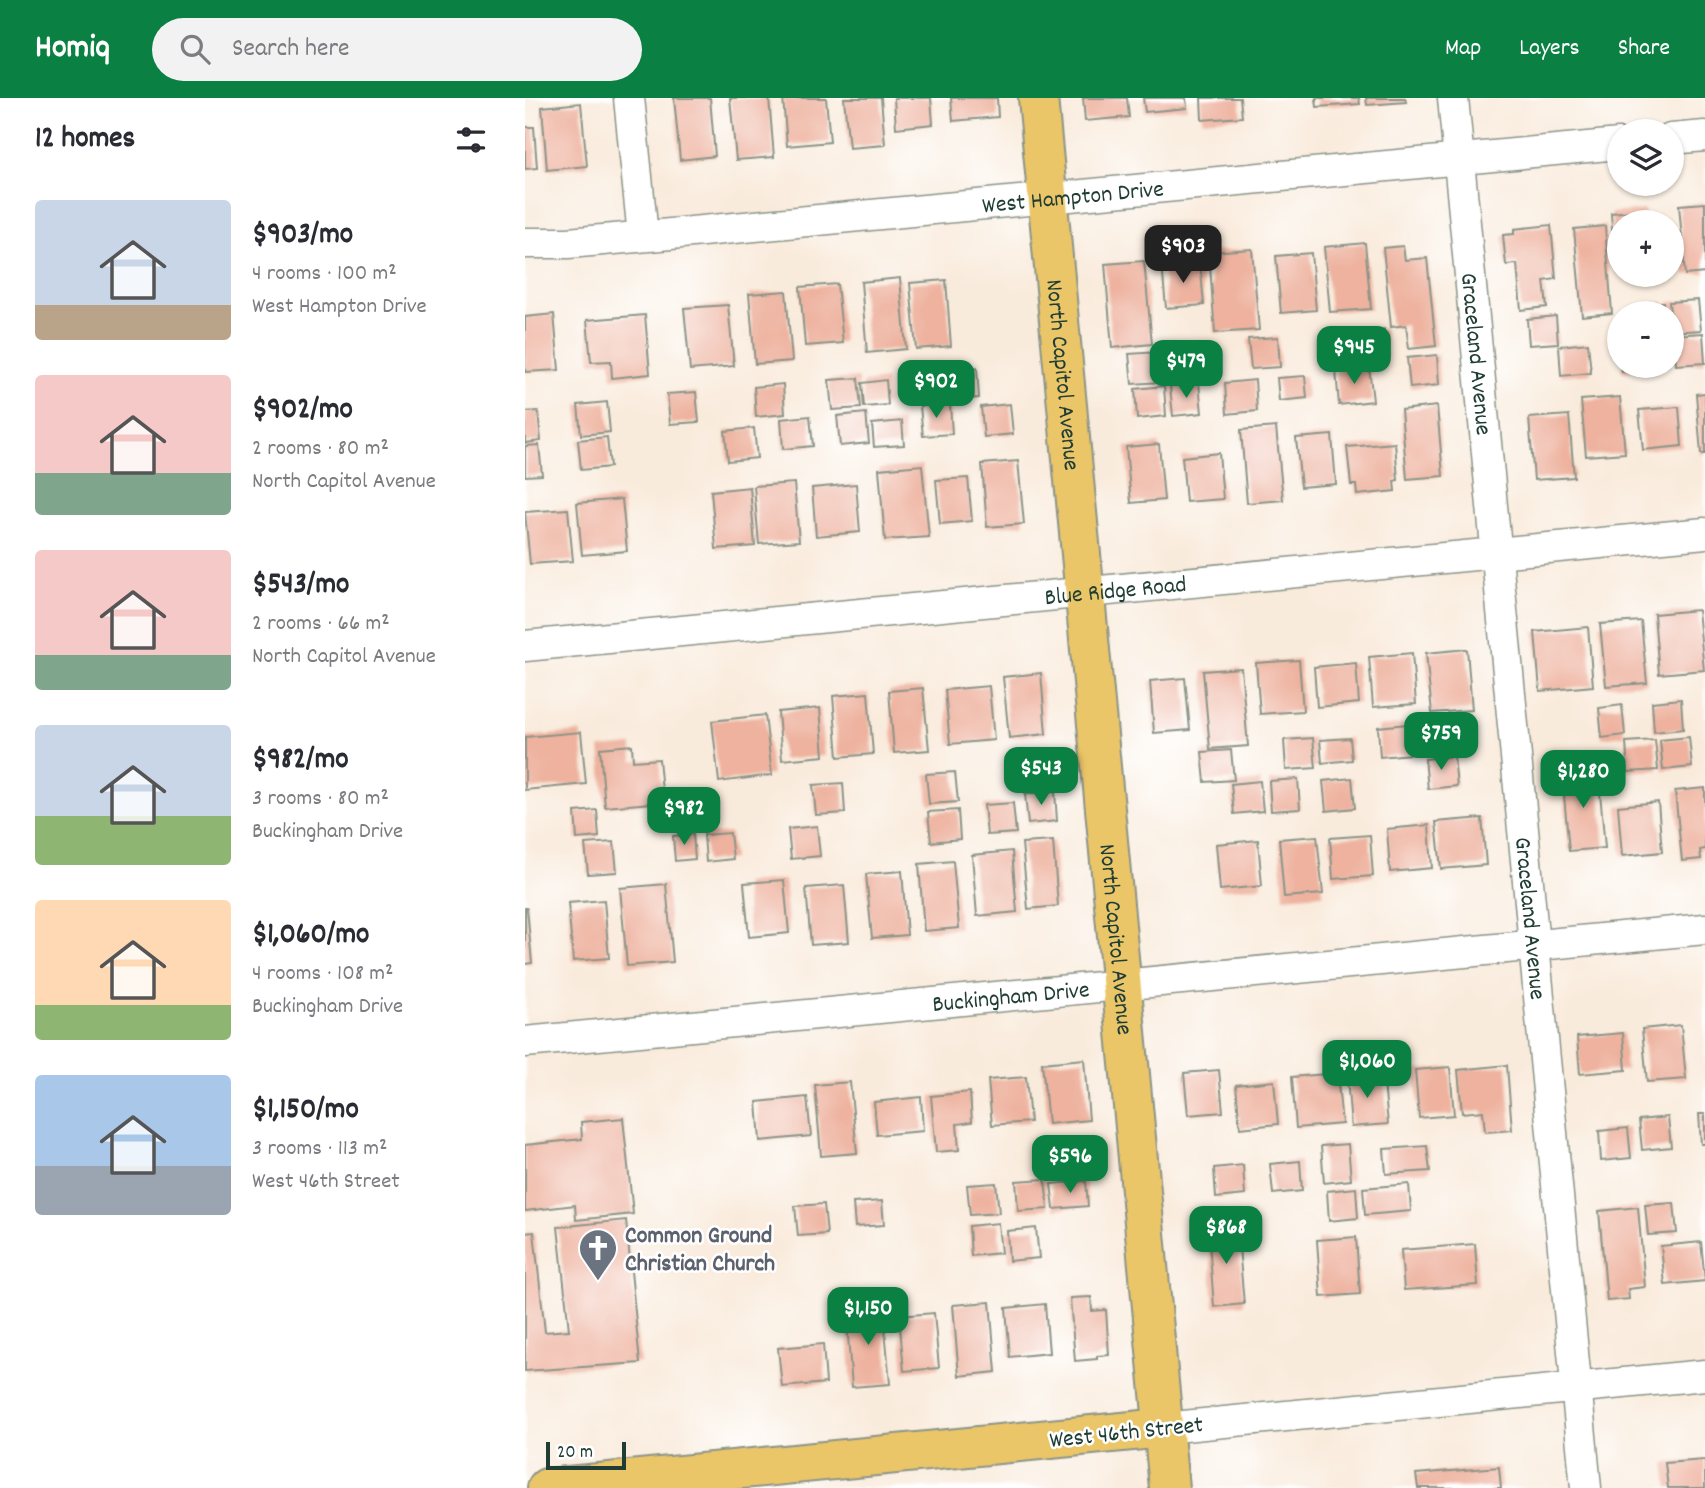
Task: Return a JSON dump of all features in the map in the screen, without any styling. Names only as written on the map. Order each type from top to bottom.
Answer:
[{"type":"main road","name":"North Capitol Avenue","points":[[1038,98],[1169,1488]]},
{"type":"main road","name":"West 46th Street","points":[[547,1488],[756,1478],[1163,1428]]},
{"type":"street","points":[[629,98],[643,236]]},
{"type":"street","name":"Graceland Avenue","points":[[1453,98],[1586,1488]]},
{"type":"street","points":[[1684,138],[1705,136]]},
{"type":"street","name":"West Hampton Drive","points":[[525,243],[568,243],[1607,145]]},
{"type":"street","name":"Blue Ridge Road","points":[[525,646],[1705,533]]},
{"type":"street","name":"Buckingham Drive","points":[[525,1042],[1705,929]]},
{"type":"street","name":"West 46th Street","points":[[1163,1428],[1705,1375]]},
{"type":"building","points":[[674,98],[710,98],[715,156],[680,160]]},
{"type":"building","points":[[730,98],[769,98],[774,157],[736,160]]},
{"type":"building","points":[[783,98],[826,98],[830,142],[787,146]]},
{"type":"building","points":[[844,98],[881,98],[885,145],[849,148]]},
{"type":"building","points":[[894,98],[931,98],[933,124],[896,128]]},
{"type":"building","points":[[951,98],[997,98],[998,117],[953,121]]},
{"type":"building","points":[[1083,98],[1127,98],[1129,117],[1085,121]]},
{"type":"building","points":[[1143,98],[1186,98],[1187,108],[1145,112]]},
{"type":"building","points":[[1201,98],[1240,98],[1242,117],[1202,120]]},
{"type":"building","points":[[1316,98],[1359,98],[1360,104],[1317,107]]},
{"type":"building","points":[[1366,98],[1405,98],[1406,102],[1367,105]]},
{"type":"building","points":[[581,103],[587,166],[547,170],[542,107]]},
{"type":"building","points":[[525,127],[534,127],[537,168],[525,169]]},
{"type":"building","points":[[1705,203],[1705,273],[1685,275],[1684,210],[1679,210],[1679,205]]},
{"type":"building","points":[[1551,225],[1556,279],[1544,281],[1547,307],[1521,310],[1517,264],[1506,265],[1503,235],[1514,234],[1514,229]]},
{"type":"building","points":[[1605,226],[1607,287],[1610,287],[1611,301],[1607,301],[1607,314],[1582,316],[1574,229]]},
{"type":"building","points":[[1365,243],[1371,309],[1330,312],[1324,247]]},
{"type":"building","points":[[1403,246],[1405,260],[1427,258],[1436,346],[1409,349],[1406,325],[1391,327],[1383,248]]},
{"type":"building","points":[[1252,249],[1259,330],[1215,333],[1209,252]]},
{"type":"building","points":[[1311,253],[1316,310],[1281,313],[1276,256]]},
{"type":"building","points":[[1144,261],[1152,344],[1112,348],[1105,264]]},
{"type":"building","points":[[1200,261],[1204,305],[1166,308],[1162,264]]},
{"type":"building","points":[[900,278],[906,349],[867,353],[861,282]]},
{"type":"building","points":[[946,280],[951,346],[916,349],[910,283]]},
{"type":"building","points":[[837,284],[843,343],[805,346],[800,287]]},
{"type":"building","points":[[786,291],[792,361],[755,364],[749,294]]},
{"type":"building","points":[[1698,300],[1701,330],[1684,331],[1684,301]]},
{"type":"building","points":[[728,305],[734,366],[690,370],[684,308]]},
{"type":"building","points":[[554,314],[559,370],[525,372],[525,317]]},
{"type":"building","points":[[645,315],[650,374],[612,378],[611,361],[591,362],[587,320]]},
{"type":"building","points":[[1556,316],[1558,343],[1529,345],[1527,319]]},
{"type":"building","points":[[1384,329],[1387,357],[1360,359],[1358,332]]},
{"type":"building","points":[[1703,333],[1705,363],[1684,364],[1684,334]]},
{"type":"building","points":[[1278,337],[1280,367],[1251,369],[1248,339]]},
{"type":"building","points":[[1588,343],[1591,373],[1561,376],[1559,346]]},
{"type":"building","points":[[1159,352],[1161,382],[1132,384],[1129,354]]},
{"type":"building","points":[[1185,354],[1187,378],[1164,380],[1162,356]]},
{"type":"building","points":[[1437,355],[1439,385],[1410,388],[1407,358]]},
{"type":"building","points":[[1369,367],[1373,401],[1339,405],[1336,371]]},
{"type":"building","points":[[977,368],[979,398],[950,400],[948,370]]},
{"type":"building","points":[[1305,376],[1307,398],[1279,401],[1277,378]]},
{"type":"building","points":[[858,378],[861,408],[832,410],[829,380]]},
{"type":"building","points":[[886,380],[888,405],[864,407],[862,383]]},
{"type":"building","points":[[1255,380],[1257,411],[1227,414],[1225,383]]},
{"type":"building","points":[[1199,383],[1202,413],[1173,416],[1170,386]]},
{"type":"building","points":[[783,384],[785,414],[756,417],[754,387]]},
{"type":"building","points":[[1164,386],[1166,416],[1137,419],[1135,389]]},
{"type":"building","points":[[696,392],[699,422],[670,424],[667,394]]},
{"type":"building","points":[[1705,393],[1705,454],[1701,454],[1696,394]]},
{"type":"building","points":[[1620,397],[1625,453],[1586,456],[1581,400]]},
{"type":"building","points":[[607,402],[610,432],[581,435],[578,405]]},
{"type":"building","points":[[950,404],[952,434],[923,436],[920,406]]},
{"type":"building","points":[[1010,404],[1013,434],[984,437],[981,407]]},
{"type":"building","points":[[1437,406],[1443,476],[1407,479],[1401,410]]},
{"type":"building","points":[[1679,407],[1682,446],[1643,450],[1639,410]]},
{"type":"building","points":[[538,411],[541,441],[525,443],[525,412]]},
{"type":"building","points":[[866,413],[869,443],[840,446],[837,416]]},
{"type":"building","points":[[1569,415],[1574,477],[1534,480],[1529,418]]},
{"type":"building","points":[[810,416],[813,446],[783,449],[781,419]]},
{"type":"building","points":[[902,421],[904,445],[874,447],[872,424]]},
{"type":"building","points":[[1276,427],[1283,500],[1247,503],[1241,430]]},
{"type":"building","points":[[754,428],[757,458],[728,461],[725,431]]},
{"type":"building","points":[[1332,435],[1336,484],[1301,487],[1296,438]]},
{"type":"building","points":[[607,437],[610,467],[581,470],[578,440]]},
{"type":"building","points":[[1395,443],[1398,480],[1394,481],[1395,491],[1357,495],[1356,485],[1351,485],[1347,447]]},
{"type":"building","points":[[1159,444],[1164,500],[1131,503],[1126,447]]},
{"type":"building","points":[[539,445],[542,475],[525,476],[525,446]]},
{"type":"building","points":[[1219,453],[1223,499],[1186,502],[1182,457]]},
{"type":"building","points":[[1018,461],[1024,524],[987,527],[982,464]]},
{"type":"building","points":[[922,465],[929,537],[885,540],[879,469]]},
{"type":"building","points":[[968,478],[972,521],[940,524],[936,480]]},
{"type":"building","points":[[794,483],[799,541],[759,544],[754,486]]},
{"type":"building","points":[[856,484],[860,532],[816,536],[812,488]]},
{"type":"building","points":[[750,487],[755,546],[716,549],[711,491]]},
{"type":"building","points":[[622,499],[627,551],[582,555],[577,503]]},
{"type":"building","points":[[568,509],[573,561],[530,564],[525,512]]},
{"type":"building","points":[[1698,610],[1704,670],[1659,674],[1654,614]]},
{"type":"building","points":[[1641,621],[1647,683],[1606,686],[1600,624]]},
{"type":"building","points":[[1588,627],[1593,686],[1540,691],[1535,632]]},
{"type":"building","points":[[1467,649],[1472,710],[1432,713],[1426,653]]},
{"type":"building","points":[[1412,653],[1416,704],[1373,707],[1369,657]]},
{"type":"building","points":[[1299,660],[1303,711],[1260,714],[1256,663]]},
{"type":"building","points":[[1356,663],[1359,703],[1317,707],[1314,667]]},
{"type":"building","points":[[1241,668],[1248,746],[1210,749],[1203,671]]},
{"type":"building","points":[[1041,673],[1046,734],[1009,738],[1003,677]]},
{"type":"building","points":[[1185,678],[1190,730],[1154,733],[1150,681]]},
{"type":"building","points":[[989,686],[994,740],[950,744],[945,690]]},
{"type":"building","points":[[923,688],[929,750],[894,753],[889,691]]},
{"type":"building","points":[[868,693],[873,754],[838,757],[833,696]]},
{"type":"building","points":[[1681,699],[1683,729],[1654,732],[1652,702]]},
{"type":"building","points":[[1622,705],[1625,735],[1602,738],[1599,708]]},
{"type":"building","points":[[820,708],[824,756],[782,760],[778,712]]},
{"type":"building","points":[[765,715],[772,775],[719,782],[712,721]]},
{"type":"building","points":[[1407,724],[1410,754],[1380,757],[1378,727]]},
{"type":"building","points":[[581,732],[586,784],[525,790],[525,737]]},
{"type":"building","points":[[1689,737],[1692,767],[1663,770],[1660,740]]},
{"type":"building","points":[[1313,738],[1316,768],[1286,770],[1284,740]]},
{"type":"building","points":[[1350,738],[1352,760],[1322,763],[1320,740]]},
{"type":"building","points":[[1655,740],[1658,770],[1628,772],[1626,742]]},
{"type":"building","points":[[632,745],[633,761],[659,759],[663,802],[605,807],[600,748]]},
{"type":"building","points":[[1231,750],[1234,780],[1205,782],[1202,752]]},
{"type":"building","points":[[1454,756],[1457,786],[1428,789],[1425,759]]},
{"type":"building","points":[[1598,770],[1605,848],[1569,851],[1562,773]]},
{"type":"building","points":[[955,772],[958,802],[929,804],[926,774]]},
{"type":"building","points":[[1352,778],[1355,808],[1326,811],[1323,781]]},
{"type":"building","points":[[1298,779],[1300,809],[1271,811],[1269,781]]},
{"type":"building","points":[[1260,781],[1263,811],[1234,814],[1231,784]]},
{"type":"building","points":[[843,783],[845,813],[816,815],[813,785]]},
{"type":"building","points":[[1705,788],[1705,849],[1700,850],[1701,859],[1682,861],[1675,791]]},
{"type":"building","points":[[1055,791],[1057,821],[1028,824],[1025,794]]},
{"type":"building","points":[[1658,802],[1662,852],[1622,856],[1618,806]]},
{"type":"building","points":[[1013,803],[1016,833],[987,835],[984,805]]},
{"type":"building","points":[[597,810],[599,837],[577,839],[575,812]]},
{"type":"building","points":[[958,810],[960,839],[931,842],[928,812]]},
{"type":"building","points":[[1482,818],[1486,865],[1441,869],[1436,822]]},
{"type":"building","points":[[1429,825],[1432,868],[1390,872],[1387,829]]},
{"type":"building","points":[[817,826],[820,856],[791,859],[788,829]]},
{"type":"building","points":[[730,833],[733,859],[706,862],[704,835]]},
{"type":"building","points":[[693,834],[695,859],[675,861],[673,836]]},
{"type":"building","points":[[1370,835],[1373,876],[1333,879],[1330,838]]},
{"type":"building","points":[[1317,836],[1323,894],[1284,897],[1279,839]]},
{"type":"building","points":[[1258,840],[1262,886],[1220,890],[1216,844]]},
{"type":"building","points":[[1053,841],[1058,906],[1028,909],[1022,843]]},
{"type":"building","points":[[614,842],[617,872],[588,874],[585,844]]},
{"type":"building","points":[[1012,851],[1017,912],[977,916],[972,855]]},
{"type":"building","points":[[953,861],[959,928],[924,931],[919,864]]},
{"type":"building","points":[[902,871],[907,935],[872,938],[866,874]]},
{"type":"building","points":[[784,880],[789,933],[749,937],[744,883]]},
{"type":"building","points":[[666,884],[673,962],[627,966],[620,888]]},
{"type":"building","points":[[844,885],[849,942],[811,945],[806,888]]},
{"type":"building","points":[[604,900],[609,958],[573,961],[568,903]]},
{"type":"building","points":[[525,908],[532,963],[525,964]]},
{"type":"building","points":[[1681,1025],[1686,1079],[1647,1082],[1642,1029]]},
{"type":"building","points":[[1623,1033],[1626,1070],[1580,1074],[1577,1037]]},
{"type":"building","points":[[1084,1059],[1089,1120],[1048,1124],[1042,1063]]},
{"type":"building","points":[[1507,1065],[1512,1130],[1485,1132],[1483,1111],[1462,1113],[1458,1070]]},
{"type":"building","points":[[1450,1067],[1454,1115],[1419,1118],[1415,1070]]},
{"type":"building","points":[[1219,1070],[1223,1112],[1188,1115],[1184,1073]]},
{"type":"building","points":[[1337,1073],[1342,1124],[1296,1128],[1292,1077]]},
{"type":"building","points":[[1383,1073],[1388,1124],[1351,1127],[1347,1077]]},
{"type":"building","points":[[1026,1077],[1030,1122],[992,1125],[988,1080]]},
{"type":"building","points":[[1274,1081],[1278,1124],[1240,1128],[1236,1085]]},
{"type":"building","points":[[850,1082],[857,1153],[821,1156],[815,1085]]},
{"type":"building","points":[[970,1092],[972,1122],[957,1124],[959,1150],[936,1152],[931,1096]]},
{"type":"building","points":[[807,1097],[811,1136],[760,1141],[757,1102]]},
{"type":"building","points":[[921,1097],[923,1131],[877,1135],[874,1102]]},
{"type":"building","points":[[1699,1114],[1705,1114],[1705,1144],[1701,1144]]},
{"type":"building","points":[[1668,1117],[1671,1147],[1642,1150],[1639,1120]]},
{"type":"building","name":"Common Ground Christian Church","points":[[623,1118],[633,1214],[576,1220],[575,1205],[525,1211],[525,1145],[582,1139],[581,1122]]},
{"type":"building","points":[[1628,1128],[1631,1158],[1601,1161],[1599,1131]]},
{"type":"building","points":[[1348,1144],[1351,1180],[1324,1183],[1321,1146]]},
{"type":"building","points":[[1427,1146],[1430,1171],[1386,1174],[1384,1149]]},
{"type":"building","points":[[1300,1161],[1302,1191],[1273,1194],[1270,1164]]},
{"type":"building","points":[[1243,1165],[1245,1195],[1216,1198],[1214,1168]]},
{"type":"building","points":[[1045,1179],[1048,1209],[1018,1211],[1016,1181]]},
{"type":"building","points":[[1086,1181],[1088,1206],[1054,1209],[1051,1184]]},
{"type":"building","points":[[996,1183],[999,1213],[970,1215],[967,1185]]},
{"type":"building","points":[[1409,1184],[1411,1211],[1365,1215],[1363,1188]]},
{"type":"building","points":[[1356,1188],[1358,1218],[1329,1221],[1327,1191]]},
{"type":"building","points":[[882,1201],[884,1225],[855,1227],[853,1203]]},
{"type":"building","points":[[1674,1203],[1677,1233],[1648,1235],[1645,1205]]},
{"type":"building","points":[[824,1204],[827,1234],[798,1236],[795,1206]]},
{"type":"building","points":[[1638,1207],[1645,1287],[1628,1289],[1629,1299],[1607,1301],[1599,1211]]},
{"type":"building","name":"Common Ground Christian Church","points":[[626,1220],[640,1363],[525,1371],[525,1233],[534,1232],[545,1332],[569,1330],[558,1227]]},
{"type":"building","points":[[998,1223],[1001,1253],[971,1256],[969,1226]]},
{"type":"building","points":[[1237,1224],[1244,1304],[1214,1307],[1208,1227]]},
{"type":"building","points":[[1036,1228],[1039,1258],[1009,1261],[1007,1231]]},
{"type":"building","points":[[1356,1237],[1360,1294],[1321,1297],[1317,1240]]},
{"type":"building","points":[[1701,1242],[1705,1281],[1665,1285],[1661,1246]]},
{"type":"building","points":[[1475,1244],[1478,1285],[1404,1290],[1401,1250]]},
{"type":"building","points":[[1091,1297],[1092,1311],[1106,1310],[1109,1355],[1075,1361],[1070,1298]]},
{"type":"building","points":[[990,1302],[996,1372],[959,1376],[953,1305]]},
{"type":"building","points":[[1045,1304],[1049,1353],[1010,1357],[1006,1308]]},
{"type":"building","points":[[883,1307],[890,1384],[852,1387],[846,1311]]},
{"type":"building","points":[[934,1313],[939,1368],[904,1371],[899,1316]]},
{"type":"building","points":[[823,1344],[826,1383],[782,1387],[778,1348]]},
{"type":"building","points":[[1705,1460],[1705,1488],[1668,1488],[1665,1463]]},
{"type":"building","points":[[1499,1467],[1501,1488],[1418,1488],[1416,1474]]},
{"type":"place","name":"Common Ground Christian Church","points":[[598,1282]]}]
